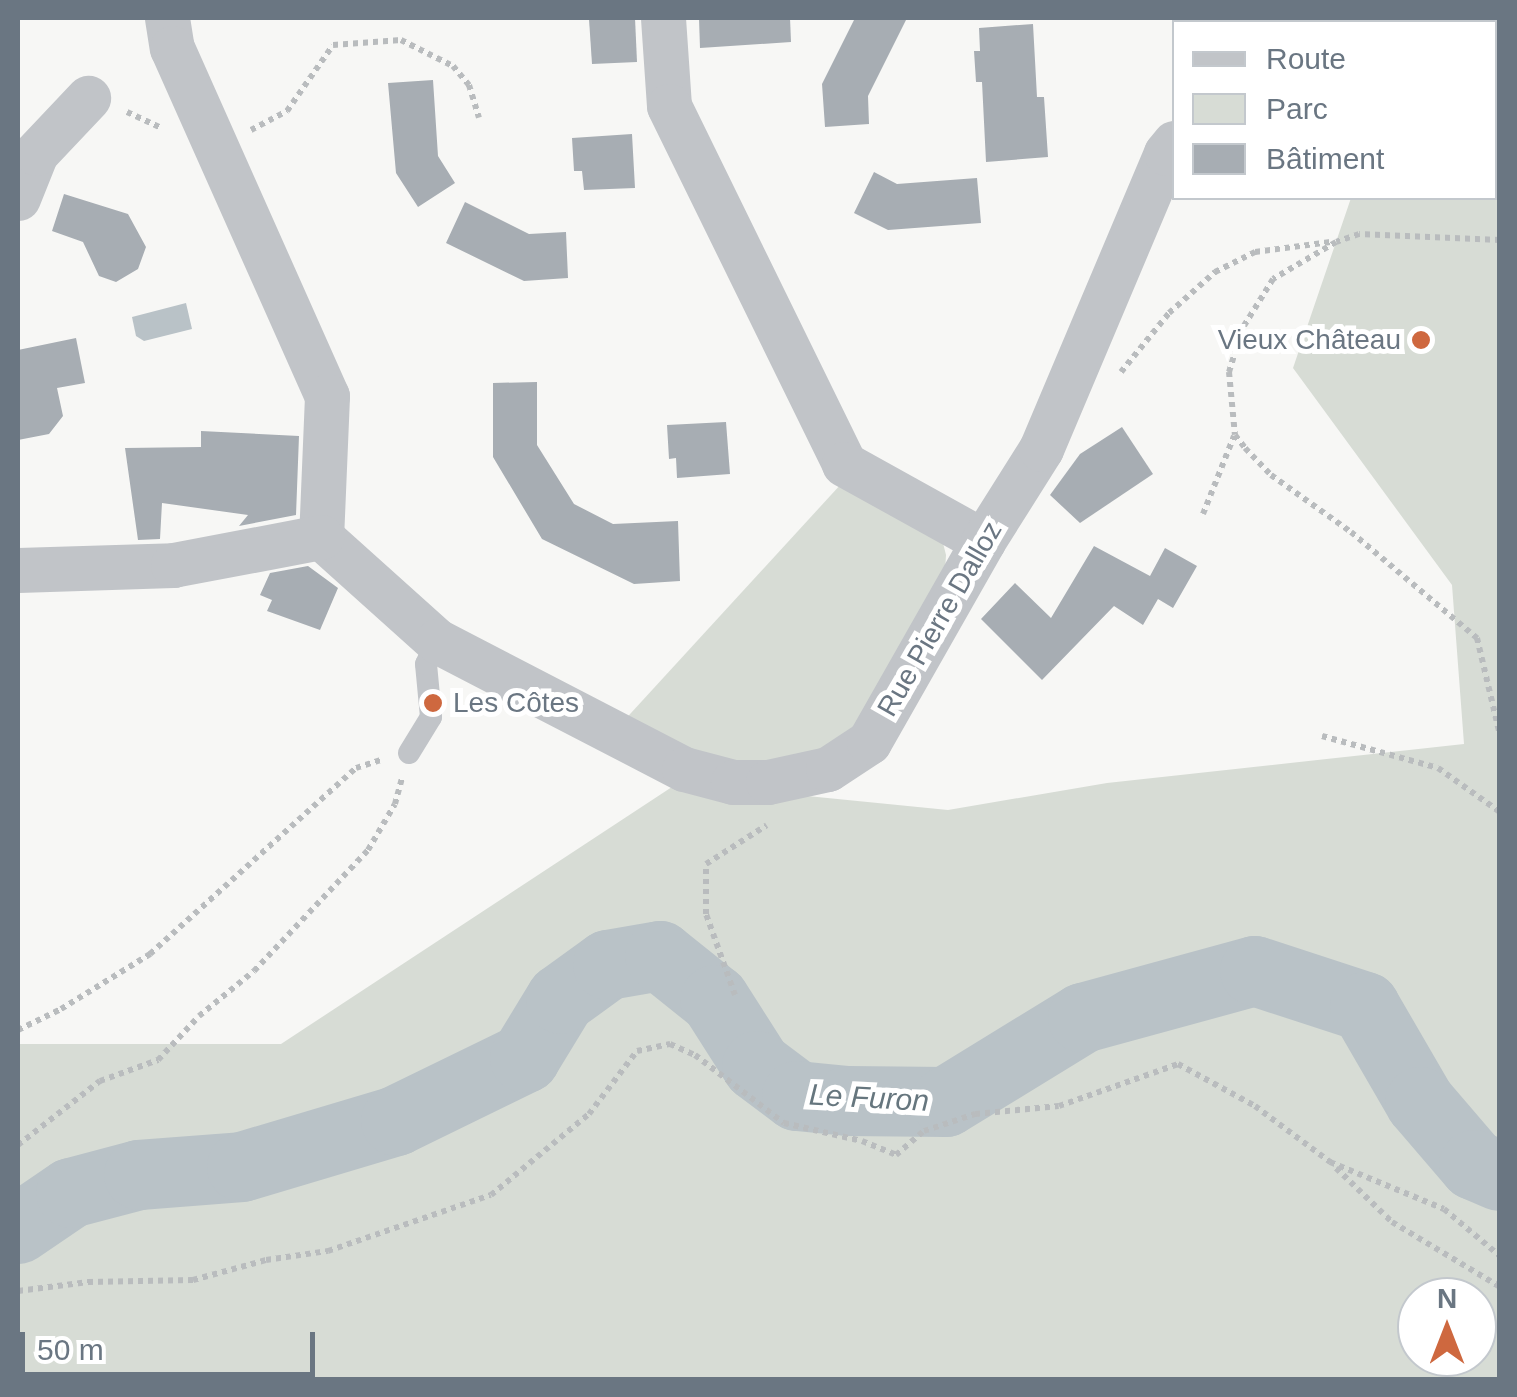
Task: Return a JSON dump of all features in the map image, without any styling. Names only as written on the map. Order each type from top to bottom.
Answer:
[{"type":"street","points":[[18,570],[173,564],[321,537],[328,396],[172,48],[167,18]]},
{"type":"street","points":[[664,18],[669,106],[844,464],[983,541]]},
{"type":"street","points":[[18,198],[36,152],[88,98]]},
{"type":"street","name":"Rue Pierre Dalloz","points":[[321,537],[436,641],[684,768],[733,782],[768,782],[828,768],[869,742],[983,541],[1041,450],[1172,145]]},
{"type":"lane","points":[[409,754],[432,717],[426,664],[436,641]]},
{"type":"path","points":[[287,111],[333,45],[402,40],[453,66],[470,84],[479,116]]},
{"type":"path","points":[[1203,514],[1235,435],[1229,372],[1242,329],[1273,279],[1336,242],[1359,234],[1500,240]]},
{"type":"path","points":[[1112,383],[1169,313],[1215,272],[1255,252],[1336,242]]},
{"type":"path","points":[[1235,435],[1271,475],[1351,532],[1476,638],[1500,735]]},
{"type":"path","points":[[1322,736],[1438,768],[1500,812]]},
{"type":"path","points":[[18,1030],[61,1009],[150,954],[356,768],[409,754]]},
{"type":"path","points":[[18,1146],[100,1081],[158,1060],[198,1016],[254,970],[368,850],[395,804],[409,754]]},
{"type":"path","points":[[735,996],[706,914],[706,864],[781,816]]},
{"type":"path","points":[[18,1290],[88,1282],[194,1280],[266,1260],[328,1251],[491,1195],[589,1114],[637,1051],[670,1044],[695,1055],[784,1123],[862,1140],[896,1155],[924,1132],[975,1114],[1059,1106],[1178,1064],[1255,1106],[1330,1162],[1392,1222],[1500,1287]]},
{"type":"path","points":[[1330,1162],[1444,1208],[1500,1256]]},
{"type":"green space","points":[[1499,18],[1499,1379],[18,1379],[18,1044],[281,1044],[678,783],[948,810],[1107,783],[1464,744],[1452,585],[1293,368],[1350,200],[1497,200],[1497,20],[1406,20]]},
{"type":"green space","points":[[842,483],[943,543],[946,555],[945,570],[884,691],[838,750],[747,772],[620,725]]},
{"type":"shaded area","points":[[186,303],[192,329],[144,341],[136,336],[132,317]]},
{"type":"building","points":[[635,18],[637,62],[592,64],[589,19]]},
{"type":"building","points":[[699,18],[790,18],[791,42],[700,48]]},
{"type":"building","points":[[855,18],[907,18],[868,96],[869,124],[825,127],[822,84]]},
{"type":"building","points":[[1033,24],[1037,97],[1044,97],[1048,157],[986,162],[982,82],[976,82],[974,51],[980,51],[979,28]]},
{"type":"building","points":[[433,80],[438,156],[455,183],[418,207],[396,173],[388,83]]},
{"type":"building","points":[[632,134],[635,188],[584,190],[582,171],[574,171],[572,138]]},
{"type":"building","points":[[874,172],[897,184],[977,178],[981,223],[888,230],[854,213]]},
{"type":"building","points":[[64,194],[128,214],[146,247],[138,269],[116,282],[99,276],[83,242],[52,231]]},
{"type":"building","points":[[465,202],[529,234],[566,232],[568,278],[524,281],[446,243]]},
{"type":"building","points":[[76,338],[85,383],[57,388],[63,416],[49,434],[18,440],[18,350]]},
{"type":"building","points":[[537,382],[537,445],[574,504],[613,524],[678,521],[680,581],[634,584],[542,539],[493,457],[493,383]]},
{"type":"building","points":[[726,422],[730,474],[677,478],[676,458],[669,459],[667,425]]},
{"type":"building","points":[[1122,427],[1153,474],[1080,523],[1050,495],[1080,454]]},
{"type":"building","points":[[201,431],[299,436],[296,515],[239,526],[248,515],[162,503],[160,539],[138,540],[125,448],[201,447]]},
{"type":"building","points":[[1094,546],[1150,576],[1165,548],[1197,566],[1173,608],[1158,599],[1143,625],[1114,606],[1042,680],[981,619],[1015,583],[1051,618]]},
{"type":"building","points":[[308,566],[338,588],[320,630],[267,611],[272,600],[260,595],[270,573]]},
{"type":"waterway","name":"Le Furon","points":[[18,1229],[71,1193],[139,1175],[242,1167],[396,1121],[525,1058],[561,999],[608,965],[660,956],[715,1000],[757,1066],[797,1096],[848,1101],[946,1102],[1083,1018],[1255,971],[1365,1007],[1420,1102],[1474,1165],[1500,1176]]},
{"type":"place","name":"Vieux Château","points":[[1421,340]]},
{"type":"place","name":"Les Côtes","points":[[433,703]]}]
